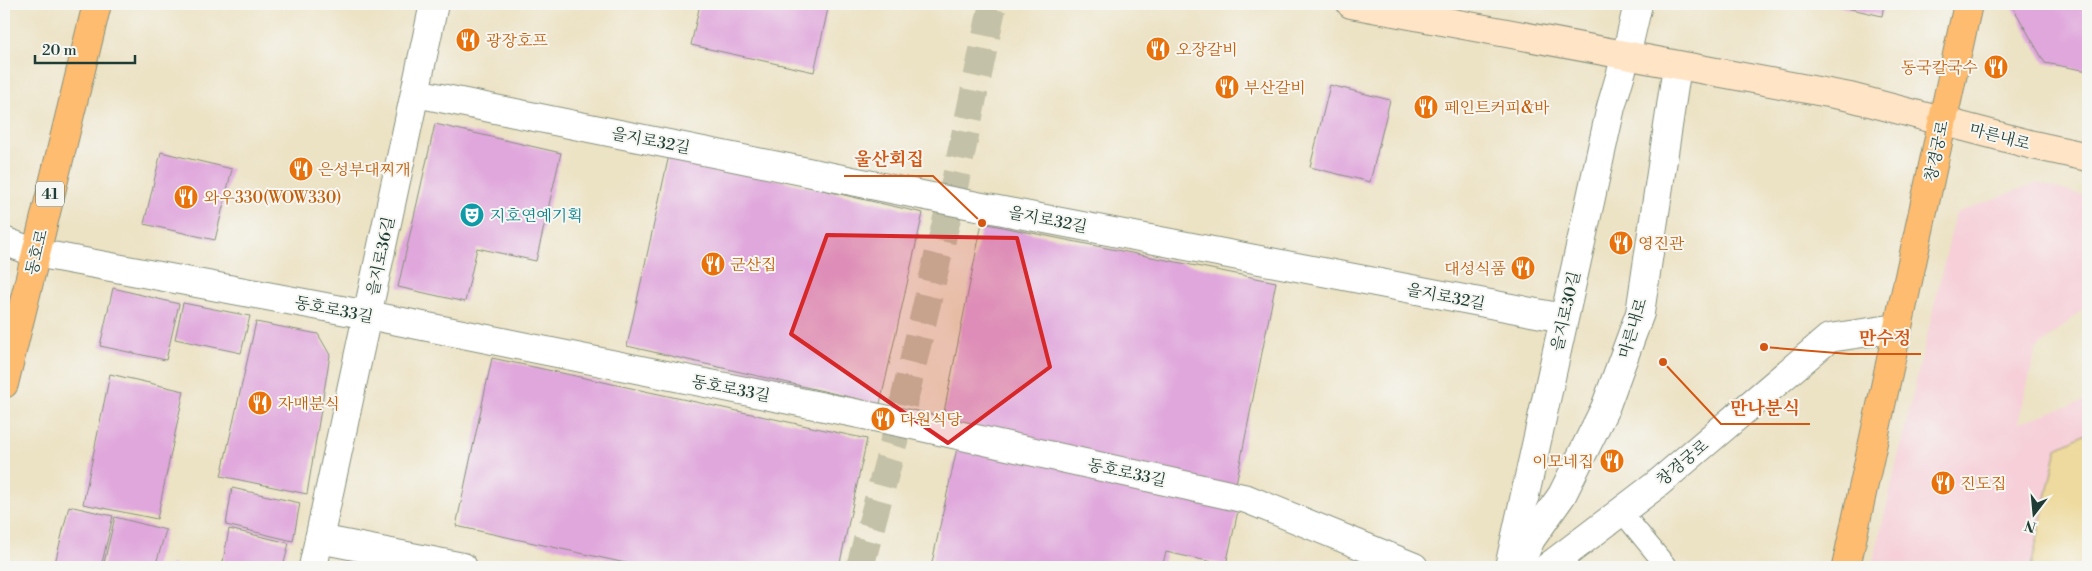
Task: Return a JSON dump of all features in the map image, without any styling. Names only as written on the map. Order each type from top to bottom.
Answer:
[{"type":"main road","name":"동호로","points":[[4,384],[97,4]]},
{"type":"main road","name":"마른내로","points":[[1351,4],[1850,97],[2033,145],[2088,157]]},
{"type":"main road","name":"창경궁로","points":[[1846,567],[1968,4]]},
{"type":"street","name":"을지로36길","points":[[313,567],[434,4]]},
{"type":"street","name":"을지로30길","points":[[1509,567],[1611,107],[1626,56],[1638,4]]},
{"type":"street","name":"마른내로","points":[[1518,567],[1531,539],[1562,496],[1605,408],[1640,312],[1677,66]]},
{"type":"street","name":"을지로32길","points":[[416,93],[951,201],[1563,318]]},
{"type":"street","name":"동호로33길","points":[[4,241],[36,253],[368,315],[899,422],[1247,499],[1414,567]]},
{"type":"street","name":"창경궁로","points":[[1548,567],[1656,485],[1829,338],[1897,328]]},
{"type":"street","points":[[319,540],[464,567]]},
{"type":"lane","points":[[1622,511],[1667,567]]},
{"type":"highlighted area","points":[[827,235],[1017,238],[1050,367],[948,443],[791,334]]},
{"type":"shaded area","points":[[2037,183],[2088,197],[2088,293],[2085,307],[2036,349],[2018,423],[2088,400],[2088,567],[1872,567],[1956,213]]},
{"type":"shaded area","points":[[350,556],[401,567],[323,567]]},
{"type":"sand","points":[[2088,433],[2088,567],[2031,567],[2057,448]]},
{"type":"building","points":[[700,4],[829,4],[814,72],[691,45]]},
{"type":"building","points":[[1829,4],[1884,4],[1882,16]]},
{"type":"building","points":[[2011,4],[2088,4],[2088,71],[2045,63]]},
{"type":"building","points":[[1330,85],[1390,100],[1370,182],[1310,167]]},
{"type":"building","points":[[435,124],[561,153],[536,261],[477,248],[465,302],[398,287]]},
{"type":"building","points":[[161,152],[232,169],[215,240],[144,224]]},
{"type":"building","points":[[669,155],[923,213],[880,404],[627,346]]},
{"type":"building","points":[[982,223],[1276,282],[1235,489],[941,427]]},
{"type":"building","points":[[113,288],[179,304],[166,360],[100,346]]},
{"type":"building","points":[[183,303],[250,316],[241,353],[175,339]]},
{"type":"building","points":[[256,322],[318,334],[330,355],[307,494],[221,476]]},
{"type":"building","points":[[492,358],[867,439],[839,567],[644,567],[456,526]]},
{"type":"building","points":[[110,374],[184,391],[157,519],[83,504]]},
{"type":"building","points":[[959,439],[1240,502],[1226,565],[1166,552],[1162,567],[931,567]]},
{"type":"building","points":[[232,488],[300,503],[293,541],[226,525]]},
{"type":"building","points":[[69,506],[113,516],[101,567],[54,567]]},
{"type":"building","points":[[115,517],[166,530],[155,567],[103,567]]},
{"type":"building","points":[[229,529],[289,543],[283,567],[222,567]]},
{"type":"building","points":[[170,564],[182,567],[170,567]]},
{"type":"tunnel","points":[[860,567],[899,422],[951,201],[993,4]]},
{"type":"place","name":"광장호프","points":[[468,40]]},
{"type":"place","name":"오장갈비","points":[[1158,49]]},
{"type":"place","name":"동국칼국수","points":[[1996,67]]},
{"type":"place","name":"부산갈비","points":[[1227,87]]},
{"type":"place","name":"페인트커피&바","points":[[1426,107]]},
{"type":"place","name":"은성부대찌개","points":[[301,169]]},
{"type":"place","name":"와우330(WOW330)","points":[[186,197]]},
{"type":"place","name":"지호연예기획","points":[[472,215]]},
{"type":"place","name":"울산회집","points":[[982,223]]},
{"type":"place","name":"영진관","points":[[1621,243]]},
{"type":"place","name":"군산집","points":[[713,264]]},
{"type":"place","name":"대성식품","points":[[1523,268]]},
{"type":"place","name":"만수정","points":[[1764,347]]},
{"type":"place","name":"만나분식","points":[[1663,362]]},
{"type":"place","name":"자매분식","points":[[260,403]]},
{"type":"place","name":"다원식당","points":[[883,419]]},
{"type":"place","name":"이모네집","points":[[1612,461]]},
{"type":"place","name":"진도집","points":[[1943,483]]}]
